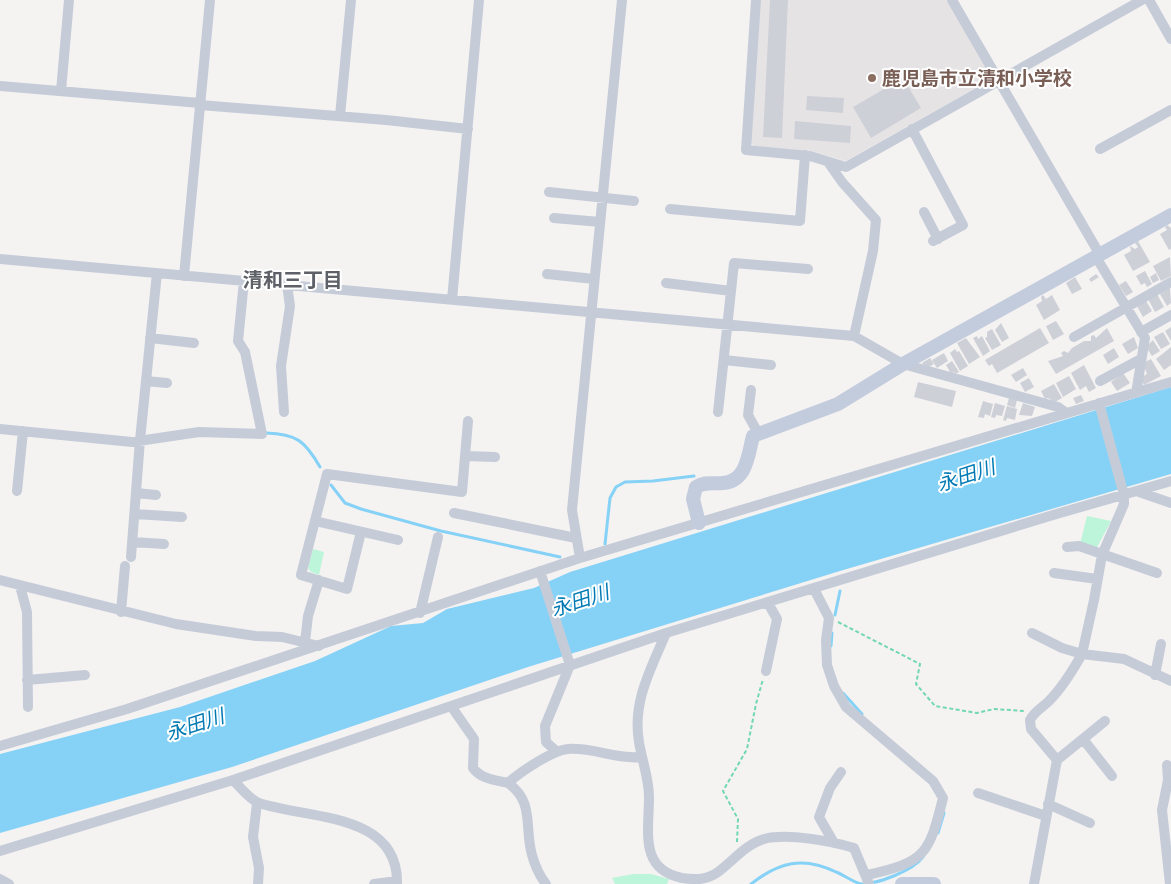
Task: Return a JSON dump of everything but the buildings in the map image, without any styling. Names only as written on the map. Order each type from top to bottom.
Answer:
[{"type":"street","points":[[61,91],[69,0]]},
{"type":"street","points":[[184,276],[210,0]]},
{"type":"street","points":[[340,116],[351,0]]},
{"type":"street","points":[[452,300],[479,0]]},
{"type":"street","points":[[580,558],[572,510],[622,0]]},
{"type":"street","points":[[756,0],[746,150],[805,155],[846,167],[1142,0]]},
{"type":"street","points":[[952,0],[1145,338],[1136,393]]},
{"type":"street","points":[[1149,0],[1171,39]]},
{"type":"street","points":[[0,86],[468,129]]},
{"type":"street","points":[[1100,149],[1171,110]]},
{"type":"street","points":[[912,129],[962,225],[935,240],[924,212]]},
{"type":"street","points":[[670,209],[800,221],[805,155]]},
{"type":"street","points":[[828,162],[842,182],[876,220],[872,251],[854,336]]},
{"type":"street","points":[[549,192],[634,200]]},
{"type":"street","points":[[698,523],[693,499],[696,487],[708,482],[724,483],[738,478],[743,471],[753,436],[838,404],[903,364],[1171,215]]},
{"type":"street","points":[[554,218],[600,222]]},
{"type":"street","points":[[0,259],[854,336],[903,364],[1058,406],[1065,412]]},
{"type":"street","points":[[718,412],[734,262],[808,269]]},
{"type":"street","points":[[121,612],[128,562],[133,542],[140,440],[157,273]]},
{"type":"street","points":[[547,274],[594,279]]},
{"type":"street","points":[[0,429],[132,442],[199,432],[262,434],[245,352],[238,341],[244,281]]},
{"type":"street","points":[[1074,336],[1171,282]]},
{"type":"street","points":[[666,283],[731,291]]},
{"type":"street","points":[[284,412],[281,366],[290,306],[287,285]]},
{"type":"street","points":[[1141,332],[1171,315]]},
{"type":"street","points":[[150,338],[194,343]]},
{"type":"street","points":[[1100,381],[1141,359]]},
{"type":"street","points":[[724,360],[771,366]]},
{"type":"street","points":[[146,380],[167,383]]},
{"type":"street","points":[[0,746],[127,709],[420,613],[580,558],[1065,412],[1099,404],[1171,382]]},
{"type":"street","points":[[751,390],[748,415],[758,433]]},
{"type":"street","points":[[1057,760],[1031,729],[1030,720],[1035,711],[1048,702],[1062,686],[1082,654],[1090,622],[1102,554],[1124,504],[1124,494],[1099,404]]},
{"type":"street","points":[[361,532],[346,589],[302,575],[327,474],[462,492],[468,421]]},
{"type":"street","points":[[17,492],[23,431]]},
{"type":"street","points":[[465,456],[495,457]]},
{"type":"street","points":[[0,851],[233,780],[666,633],[939,549],[1124,494],[1140,492],[1171,481]]},
{"type":"street","points":[[1140,492],[1171,503]]},
{"type":"street","points":[[136,494],[156,495]]},
{"type":"street","points":[[454,513],[576,538]]},
{"type":"street","points":[[135,514],[182,517]]},
{"type":"street","points":[[315,521],[398,540]]},
{"type":"street","points":[[420,613],[438,537]]},
{"type":"street","points":[[133,542],[164,544]]},
{"type":"street","points":[[1068,547],[1080,546],[1157,573]]},
{"type":"street","points":[[540,571],[570,666],[545,726],[546,742],[556,751]]},
{"type":"street","points":[[1054,572],[1097,579]]},
{"type":"street","points":[[0,580],[121,612],[176,624],[305,642],[319,646]]},
{"type":"street","points":[[305,642],[308,616],[319,580]]},
{"type":"street","points":[[20,586],[27,612],[28,707]]},
{"type":"street","points":[[666,633],[641,692],[637,727],[649,784],[650,844],[652,860],[656,866],[679,877],[702,879],[718,872],[736,857],[762,840],[779,836],[834,843],[854,848],[868,878],[908,863],[924,851],[933,838],[943,798],[933,781],[846,707],[834,686],[827,665],[826,640],[829,618],[814,589]]},
{"type":"street","points":[[766,671],[777,620],[768,603]]},
{"type":"street","points":[[1032,632],[1062,648],[1082,654],[1124,659],[1171,681]]},
{"type":"street","points":[[1155,675],[1161,644]]},
{"type":"street","points":[[27,680],[85,675]]},
{"type":"street","points":[[452,706],[474,739],[474,768],[476,772],[491,779],[508,783],[517,790],[528,811],[532,854],[539,874],[546,884]]},
{"type":"street","points":[[1034,884],[1057,760],[1105,721]]},
{"type":"street","points":[[1083,738],[1112,776]]},
{"type":"street","points":[[508,783],[519,772],[556,751],[570,748],[627,759],[642,757]]},
{"type":"street","points":[[1166,765],[1168,780],[1162,810],[1168,848],[1170,884]]},
{"type":"street","points":[[834,843],[819,818],[830,788],[841,772]]},
{"type":"street","points":[[233,780],[257,803],[309,813],[366,830],[378,837],[394,857],[398,869],[397,882],[374,884]]},
{"type":"street","points":[[978,793],[1046,816]]},
{"type":"street","points":[[257,803],[253,837],[258,868],[258,884]]},
{"type":"street","points":[[1048,804],[1090,823]]},
{"type":"street","points":[[0,879],[9,884]]},
{"type":"street","points":[[902,884],[934,884]]},
{"type":"path","points":[[829,618],[920,664],[916,684],[935,706],[977,714],[994,709],[1035,711]]},
{"type":"path","points":[[736,857],[738,818],[723,790],[747,749],[756,704],[766,671]]},
{"type":"shaded area","name":"鹿児島市立清和小学校","points":[[760,0],[948,0],[990,74],[988,81],[846,161],[811,151],[755,147],[750,142]]},
{"type":"green space","points":[[1087,516],[1111,521],[1095,551],[1080,544]]},
{"type":"green space","points":[[313,549],[324,552],[319,575],[311,572],[308,568]]},
{"type":"green space","points":[[633,874],[651,874],[669,879],[667,884],[615,884],[612,878]]},
{"type":"water","name":"永田川","points":[[1171,387],[1171,474],[840,571],[528,667],[232,767],[0,833],[0,754],[180,707],[315,661],[391,626],[423,623],[447,609],[534,588],[570,572]]},
{"type":"waterway","points":[[266,433],[293,437],[310,451],[320,467]]},
{"type":"waterway","points":[[605,544],[610,498],[616,487],[625,482],[694,476]]},
{"type":"waterway","points":[[331,485],[345,503],[361,509],[441,531],[560,557]]},
{"type":"waterway","points":[[835,615],[840,591]]},
{"type":"waterway","points":[[831,646],[832,633]]},
{"type":"waterway","points":[[843,693],[862,714]]},
{"type":"waterway","points":[[938,833],[944,813]]},
{"type":"waterway","points":[[751,884],[781,866],[802,863],[824,867],[861,884],[868,883],[903,872],[923,857]]},
{"type":"place","name":"鹿児島市立清和小学校","points":[[872,78]]},
{"type":"district","name":"清和三丁目","points":[[293,280]]}]
